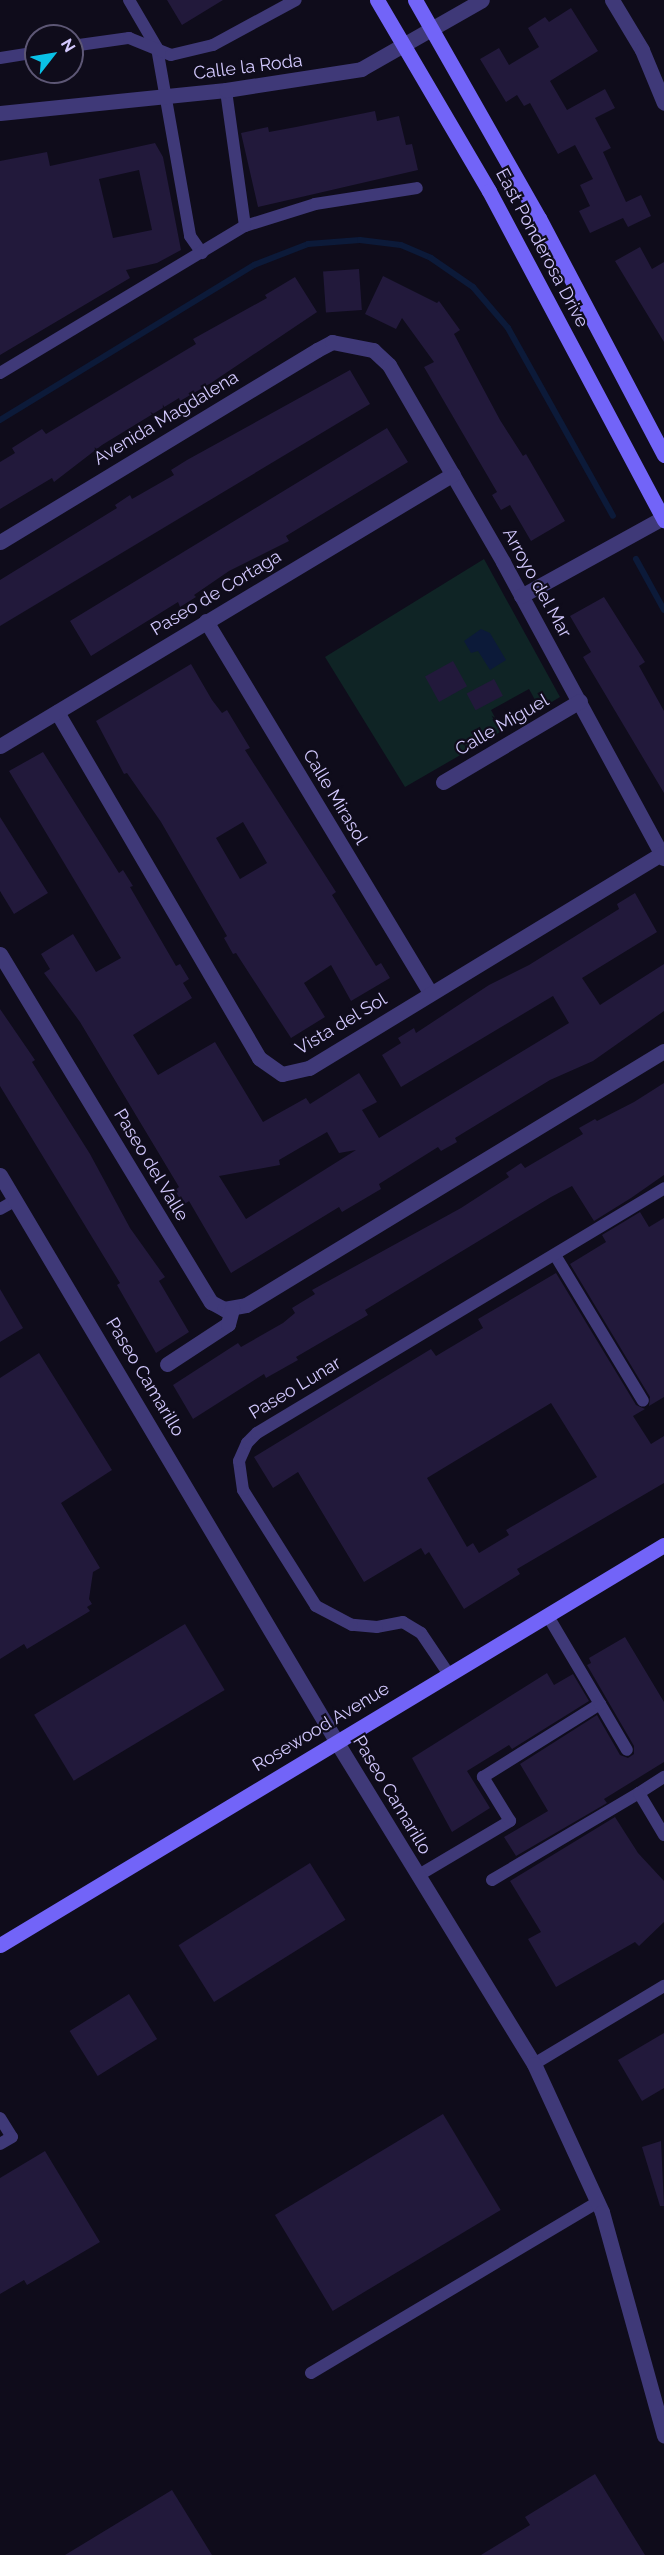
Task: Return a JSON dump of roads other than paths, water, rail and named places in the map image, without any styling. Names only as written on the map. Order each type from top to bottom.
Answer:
[{"type":"main road","name":"East Ponderosa Drive","points":[[377,0],[489,191],[664,518]]},
{"type":"main road","name":"East Ponderosa Drive","points":[[415,0],[539,218],[664,455]]},
{"type":"main road","name":"Rosewood Avenue","points":[[0,1945],[448,1673],[548,1616],[664,1545]]},
{"type":"street","name":"Calle la Roda","points":[[0,113],[226,90],[362,69],[482,0]]},
{"type":"street","points":[[612,0],[642,50],[664,103]]},
{"type":"street","name":"Avenida Magdalena","points":[[0,542],[317,350],[332,342],[357,344]]},
{"type":"street","name":"Arroyo del Mar","points":[[357,344],[373,350],[389,365],[580,701],[663,855]]},
{"type":"street","name":"Paseo de Cortaga","points":[[0,746],[453,474]]},
{"type":"street","points":[[521,596],[664,518]]},
{"type":"street","name":"Calle Mirasol","points":[[207,621],[430,992]]},
{"type":"street","name":"Calle Miguel","points":[[443,782],[580,701]]},
{"type":"street","name":"Vista del Sol","points":[[57,712],[259,1058],[272,1070],[295,1074],[309,1068],[430,992],[663,855]]},
{"type":"street","name":"Paseo del Valle","points":[[0,954],[211,1302],[232,1309]]},
{"type":"street","points":[[167,1364],[228,1324],[232,1309],[246,1305],[664,1051]]},
{"type":"street","name":"Paseo Camarillo","points":[[0,1175],[336,1741],[534,2064],[598,2202],[660,2407],[664,2436]]},
{"type":"lane","points":[[129,0],[157,48],[163,96],[190,236],[202,253]]},
{"type":"lane","points":[[84,44],[129,38],[171,55],[213,45],[296,0]]},
{"type":"lane","points":[[0,58],[24,54]]},
{"type":"lane","points":[[226,90],[245,226]]},
{"type":"lane","points":[[0,374],[245,226],[315,204],[417,188]]},
{"type":"lane","name":"Paseo Lunar","points":[[448,1673],[421,1633],[403,1622],[377,1627],[352,1625],[316,1606],[243,1490],[239,1461],[247,1443],[257,1433],[664,1188]]},
{"type":"lane","points":[[0,1209],[16,1200]]},
{"type":"lane","points":[[555,1255],[643,1401]]},
{"type":"lane","points":[[548,1616],[627,1750]]},
{"type":"lane","points":[[419,1875],[510,1821],[483,1777],[600,1704]]},
{"type":"lane","points":[[492,1880],[664,1777]]},
{"type":"lane","points":[[639,1793],[664,1835]]},
{"type":"lane","points":[[534,2064],[664,1986]]},
{"type":"lane","points":[[0,2118],[12,2137],[0,2144]]},
{"type":"lane","points":[[311,2373],[598,2202]]},
{"type":"water","points":[[481,629],[490,633],[506,660],[490,670],[478,651],[471,653],[464,641]]},
{"type":"waterway","points":[[0,420],[254,265],[308,244],[360,240],[401,245],[431,258],[473,287],[508,328],[613,516]]},
{"type":"waterway","points":[[636,559],[664,610]]}]
